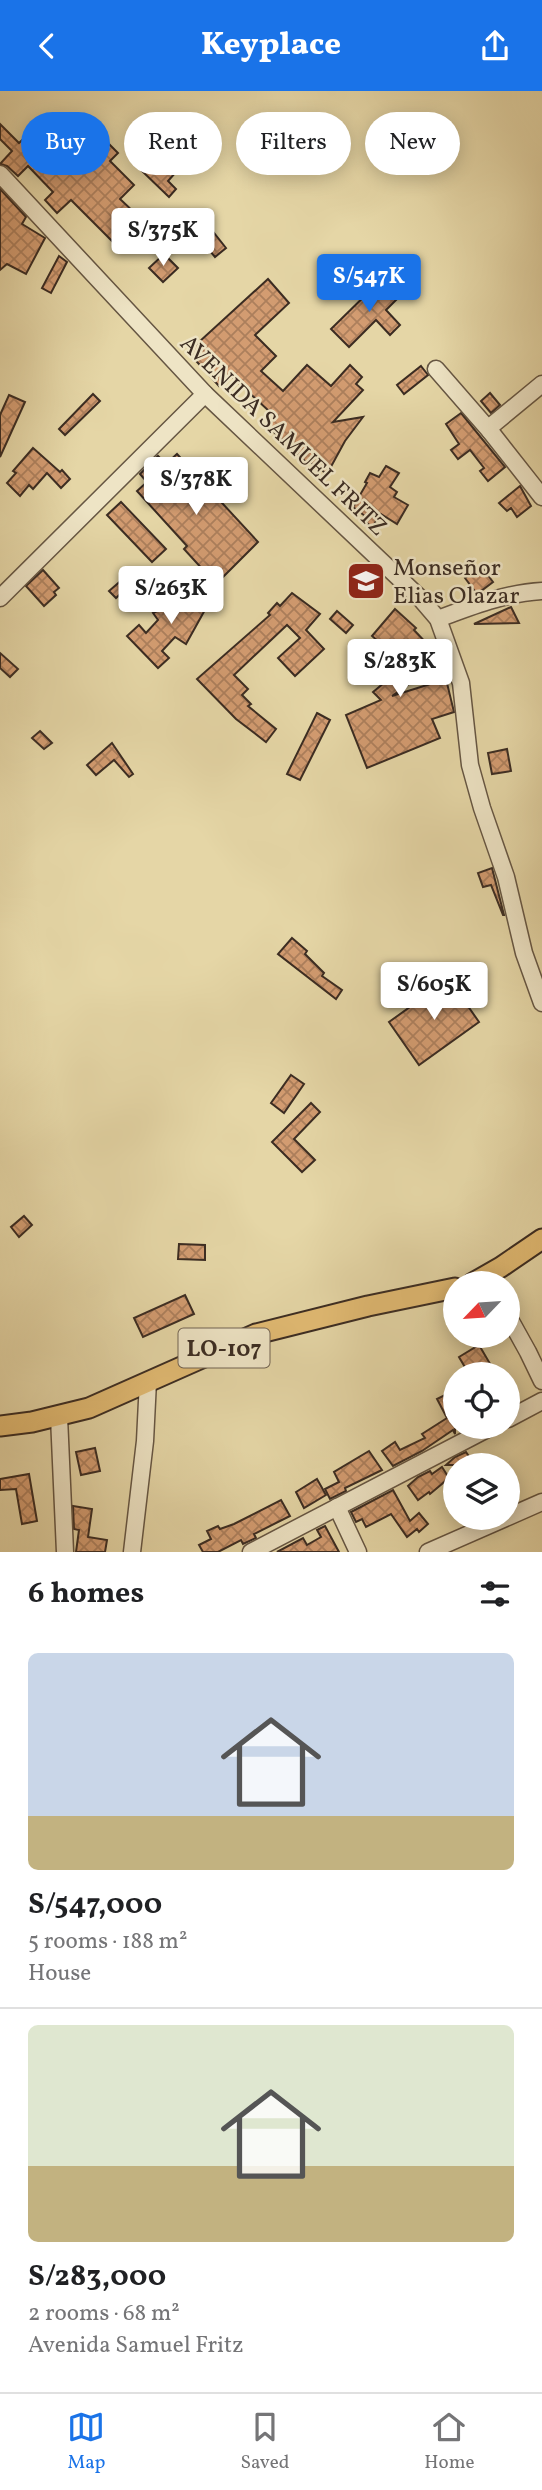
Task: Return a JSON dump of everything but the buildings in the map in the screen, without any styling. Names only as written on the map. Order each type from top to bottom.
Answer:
[{"type":"main road","points":[[496,1271],[542,1239]]},
{"type":"main road","name":"LO-107","points":[[0,1426],[59,1417],[89,1408],[256,1334],[443,1290]]},
{"type":"street","name":"AVENIDA SAMUEL FRITZ","points":[[0,174],[205,394],[438,619],[461,683],[470,765],[506,877],[524,953],[542,1003]]},
{"type":"street","points":[[436,369],[542,497]]},
{"type":"street","points":[[490,431],[491,426],[542,384]]},
{"type":"street","points":[[0,598],[205,394]]},
{"type":"street","points":[[438,619],[476,604],[525,592],[542,591]]},
{"type":"street","points":[[520,1339],[542,1381]]},
{"type":"street","points":[[132,1552],[145,1441],[148,1381]]},
{"type":"street","points":[[520,1413],[542,1401]]},
{"type":"street","points":[[59,1417],[65,1552]]},
{"type":"street","points":[[251,1552],[468,1439]]},
{"type":"street","points":[[428,1552],[542,1502]]},
{"type":"street","points":[[337,1507],[358,1552]]},
{"type":"place","name":"Monseñor Elias Olazar","points":[[366,581]]}]
